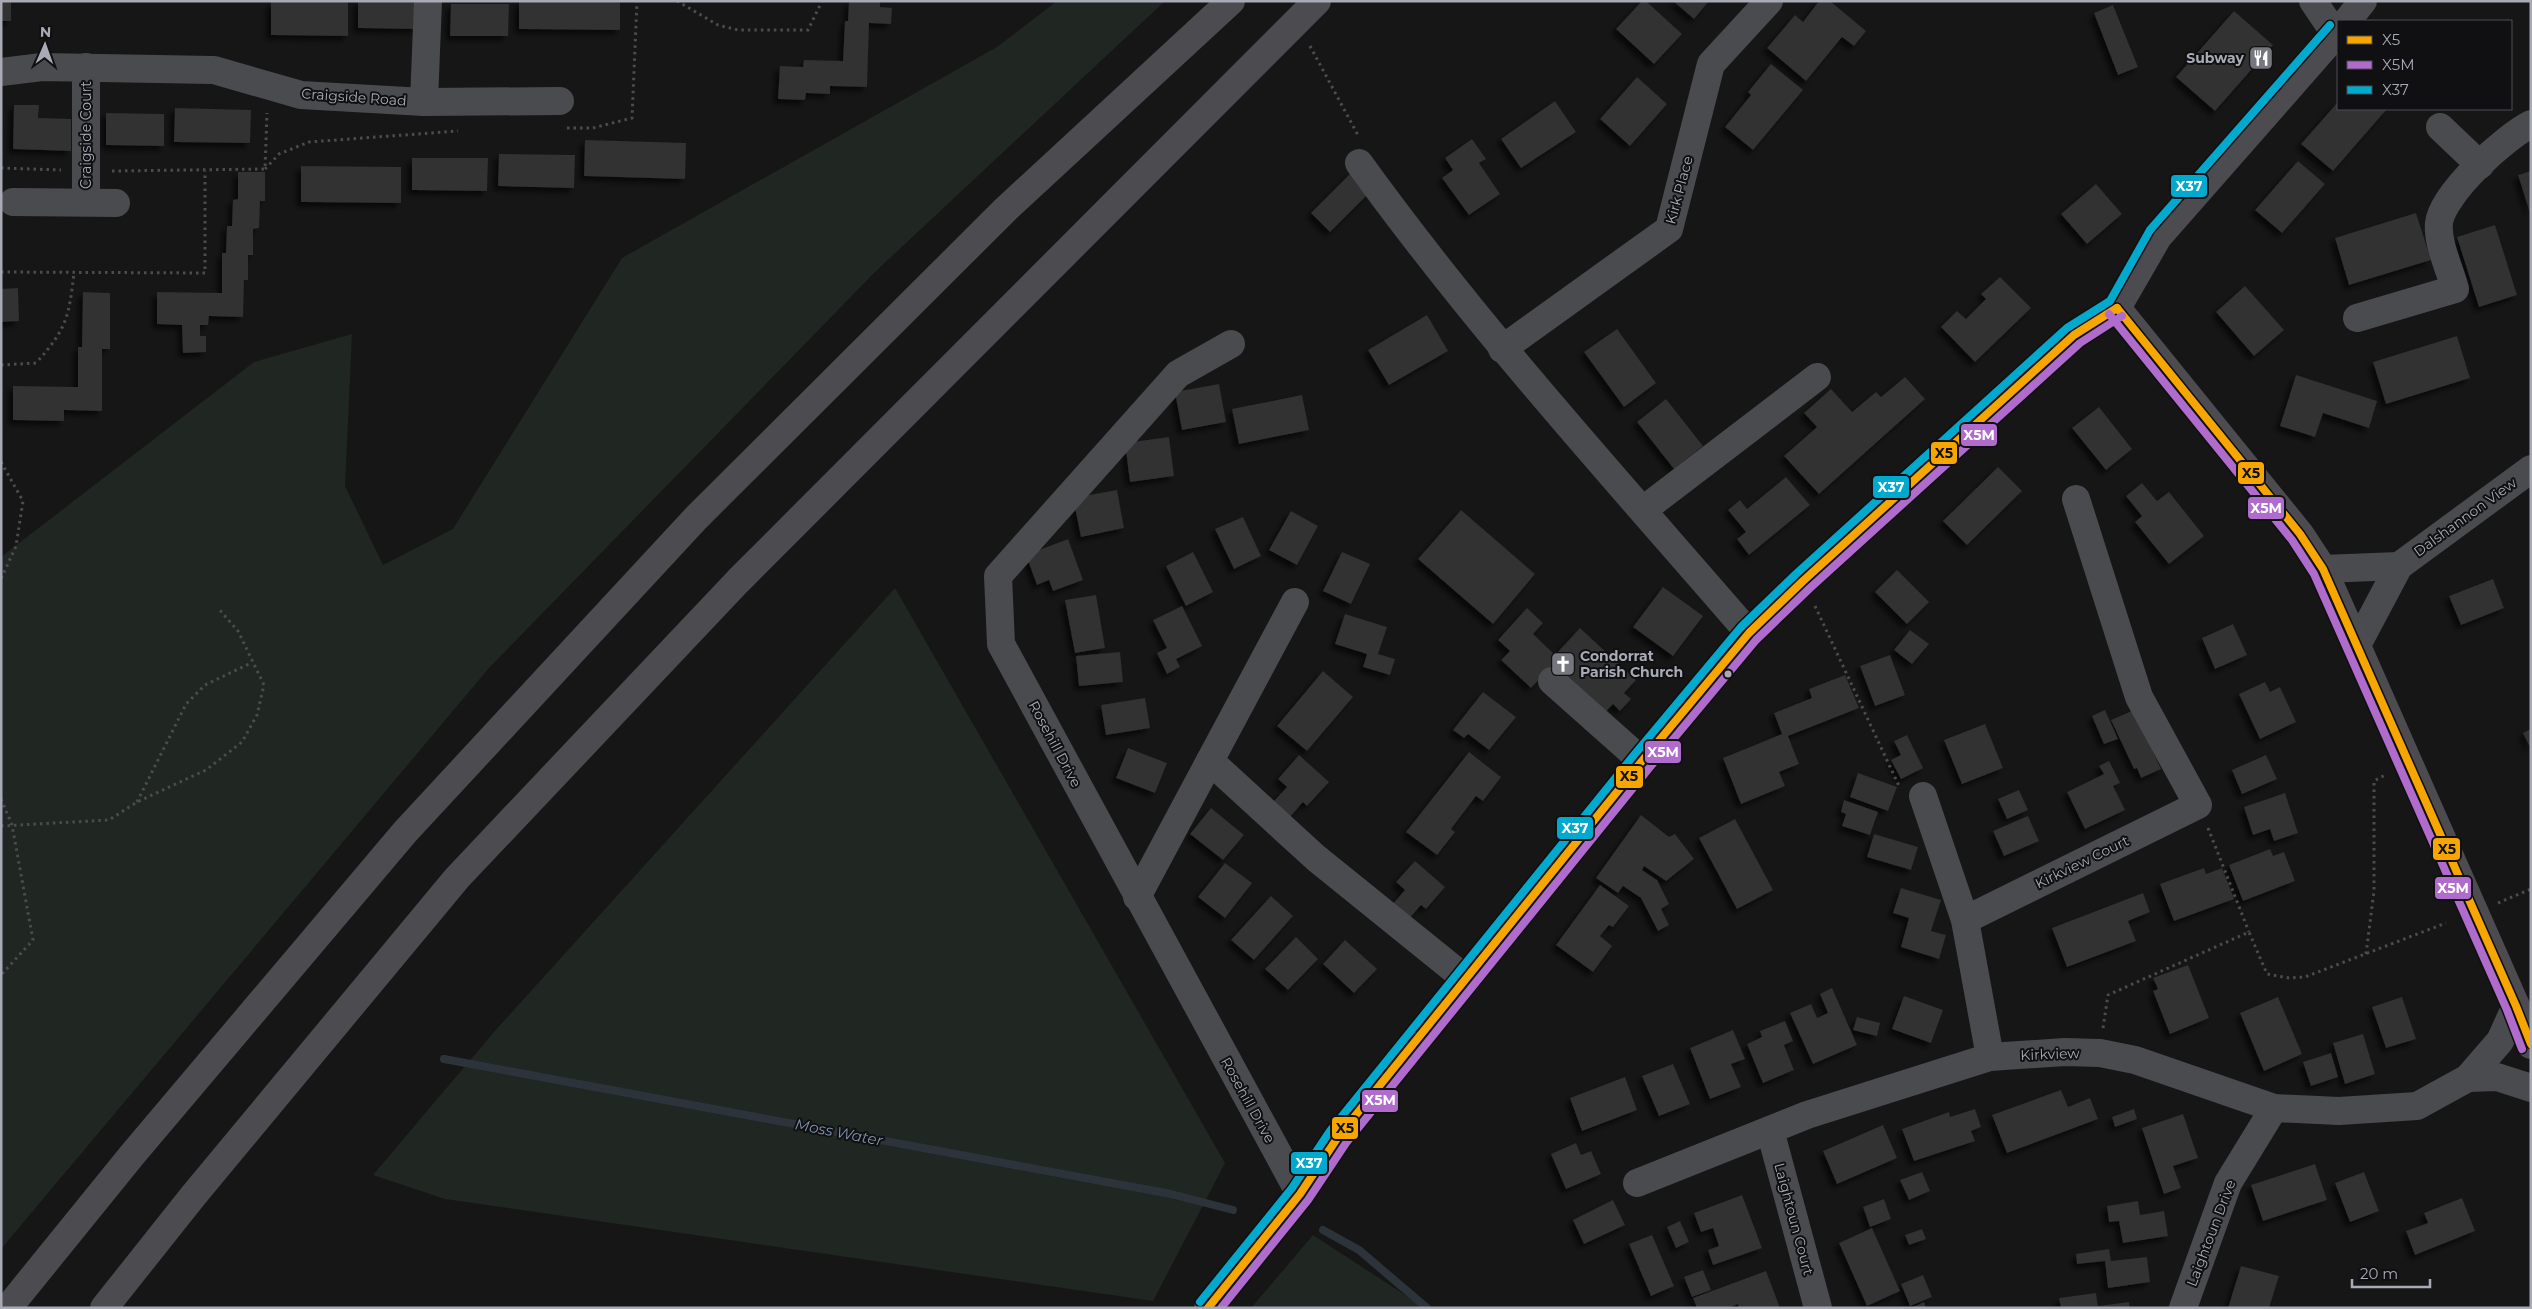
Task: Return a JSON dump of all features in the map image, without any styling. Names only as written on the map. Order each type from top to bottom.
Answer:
[{"type":"main road","points":[[8,1308],[132,1155],[405,832],[696,518],[1006,209],[1231,1]]},
{"type":"main road","points":[[104,1308],[193,1196],[457,878],[738,581],[1317,1]]},
{"type":"main road","points":[[2347,20],[2363,1]]},
{"type":"main road","points":[[2337,32],[2158,237],[2117,308],[2300,534],[2323,569],[2516,1006],[2531,1045]]},
{"type":"street","points":[[424,102],[428,1]]},
{"type":"street","name":"Kirk Place","points":[[1502,349],[1669,229],[1711,64],[1769,1]]},
{"type":"street","points":[[2312,1],[2337,26]]},
{"type":"street","name":"Craigside Road","points":[[1,72],[42,67],[214,70],[302,95],[424,102],[560,101]]},
{"type":"street","name":"Craigside Court","points":[[86,67],[86,202]]},
{"type":"street","points":[[2357,318],[2455,289],[2440,234],[2441,214],[2445,205],[2505,140],[2531,124]]},
{"type":"street","points":[[2440,128],[2480,165]]},
{"type":"street","points":[[1359,151],[1397,215],[1502,349],[1749,633]]},
{"type":"street","name":"Craigside Court","points":[[13,202],[116,203]]},
{"type":"street","points":[[1208,1308],[1300,1194],[1338,1137],[1467,980],[1642,761],[1749,633],[1803,581],[2074,335],[2117,308]]},
{"type":"street","name":"Rosehill Drive","points":[[1231,344],[1178,374],[998,576],[1001,644],[1300,1194]]},
{"type":"street","points":[[1643,510],[1817,377]]},
{"type":"street","name":"Dalshannon View","points":[[2356,647],[2399,566],[2531,469]]},
{"type":"street","points":[[2076,499],[2139,697],[2198,805]]},
{"type":"street","points":[[2323,569],[2399,566]]},
{"type":"street","points":[[1137,897],[1295,602]]},
{"type":"street","points":[[1552,681],[1642,761]]},
{"type":"street","points":[[1210,760],[1316,858],[1467,980]]},
{"type":"street","points":[[1923,796],[1965,920],[1990,1057]]},
{"type":"street","name":"Kirkview Court","points":[[1965,920],[2198,805]]},
{"type":"street","name":"Kirkview","points":[[1637,1183],[1807,1116],[1990,1057],[2065,1052],[2100,1053],[2135,1060],[2274,1108],[2339,1111],[2417,1106],[2468,1078],[2500,1041],[2516,1006]]},
{"type":"street","name":"Kirkview","points":[[2468,1078],[2497,1077],[2531,1088]]},
{"type":"street","name":"Laightoun Drive","points":[[2183,1308],[2228,1183],[2274,1108]]},
{"type":"street","name":"Laightoun Court","points":[[1770,1130],[1818,1308]]},
{"type":"path","points":[[677,1],[718,25],[738,30],[808,30],[822,1]]},
{"type":"path","points":[[1309,44],[1359,151]]},
{"type":"path","points":[[1,168],[86,171],[265,169],[268,85]]},
{"type":"path","points":[[1,272],[205,273],[205,171]]},
{"type":"path","points":[[1,365],[36,363],[56,342],[69,313],[74,273]]},
{"type":"path","points":[[1,462],[23,501],[16,546],[1,579]]},
{"type":"path","points":[[1803,581],[1902,792],[1923,796]]},
{"type":"path","points":[[1,826],[109,820],[137,802],[206,770],[242,742],[257,715],[264,684],[252,663],[238,631],[218,608]]},
{"type":"path","points":[[137,802],[186,704],[205,685],[252,663]]},
{"type":"path","points":[[2366,954],[2374,891],[2374,781],[2408,763]]},
{"type":"path","points":[[1,799],[12,825],[33,940],[1,975]]},
{"type":"path","points":[[2198,805],[2224,864],[2266,974],[2289,978],[2305,977],[2446,923]]},
{"type":"path","points":[[2498,903],[2531,889]]},
{"type":"path","points":[[2100,1053],[2108,994],[2250,932]]},
{"type":"shaded area","points":[[1057,1],[1165,1],[875,272],[489,668],[1,1249],[1,557],[254,362],[352,334],[345,486],[383,565],[453,529],[622,258],[997,47]]},
{"type":"shaded area","points":[[895,588],[1225,1163],[1153,1301],[445,1199],[373,1175],[493,1033]]},
{"type":"shaded area","points":[[1313,1235],[1425,1308],[1251,1308]]},
{"type":"building","points":[[1,1],[11,1],[11,21],[1,21]]},
{"type":"building","points":[[358,1],[416,1],[416,29],[358,28]]},
{"type":"building","points":[[519,1],[620,1],[620,30],[519,29]]},
{"type":"building","points":[[849,1],[880,1],[880,7],[892,8],[891,24],[869,23],[867,87],[830,86],[830,94],[806,93],[805,100],[778,99],[780,66],[803,67],[804,60],[843,61],[845,21],[848,21]]},
{"type":"building","points":[[1642,1],[1646,1],[1682,34],[1654,64],[1616,29]]},
{"type":"building","points":[[1673,1],[1709,1],[1694,19]]},
{"type":"building","points":[[1819,1],[1830,1],[1866,31],[1854,46],[1842,37],[1806,81],[1767,48],[1795,15],[1803,22]]},
{"type":"building","points":[[271,2],[348,2],[348,36],[271,35]]},
{"type":"building","points":[[451,4],[509,4],[508,36],[450,36]]},
{"type":"building","points":[[2113,5],[2138,67],[2118,75],[2094,13]]},
{"type":"building","points":[[2234,11],[2273,45],[2215,111],[2176,77]]},
{"type":"building","points":[[1771,64],[1803,90],[1753,150],[1725,127],[1751,95],[1748,92]]},
{"type":"building","points":[[1637,77],[1667,104],[1630,146],[1600,119]]},
{"type":"building","points":[[1555,101],[1576,132],[1521,168],[1501,139]]},
{"type":"building","points":[[2337,103],[2337,110],[2386,110],[2333,171],[2301,144]]},
{"type":"building","points":[[14,105],[39,105],[38,118],[71,119],[71,151],[13,149]]},
{"type":"building","points":[[175,108],[251,110],[250,143],[174,142]]},
{"type":"building","points":[[106,113],[164,114],[164,146],[106,145]]},
{"type":"building","points":[[1472,139],[1486,159],[1479,163],[1500,194],[1469,215],[1442,178],[1453,170],[1445,158]]},
{"type":"building","points":[[585,140],[686,143],[685,179],[584,176]]},
{"type":"building","points":[[499,154],[575,155],[574,188],[498,186]]},
{"type":"building","points":[[412,158],[488,158],[487,191],[412,190]]},
{"type":"building","points":[[2298,161],[2325,184],[2282,233],[2255,210]]},
{"type":"building","points":[[301,166],[401,167],[401,203],[301,202]]},
{"type":"building","points":[[1353,171],[1372,190],[1330,232],[1311,213]]},
{"type":"building","points":[[2531,171],[2531,213],[2530,213],[2518,175]]},
{"type":"building","points":[[238,172],[265,172],[265,201],[260,201],[259,228],[253,229],[253,255],[248,255],[248,280],[244,280],[243,317],[209,316],[208,325],[200,325],[200,336],[206,336],[206,352],[183,353],[182,325],[157,324],[157,292],[222,293],[222,253],[226,253],[227,226],[232,226],[233,200],[238,199]]},
{"type":"building","points":[[2096,184],[2122,214],[2087,244],[2061,214]]},
{"type":"building","points":[[2416,213],[2431,260],[2349,285],[2335,238]]},
{"type":"building","points":[[2495,225],[2517,295],[2479,307],[2457,237]]},
{"type":"building","points":[[2000,277],[2031,308],[1975,362],[1941,327],[1957,311],[1966,319],[1986,299],[1981,294]]},
{"type":"building","points":[[2245,286],[2284,330],[2254,356],[2216,312]]},
{"type":"building","points":[[18,288],[19,321],[1,322],[1,289]]},
{"type":"building","points":[[83,292],[110,293],[110,349],[102,349],[102,411],[64,410],[64,421],[13,420],[13,386],[78,387],[78,347],[82,347]]},
{"type":"building","points":[[1427,315],[1448,351],[1389,385],[1368,350]]},
{"type":"building","points":[[1617,329],[1656,383],[1624,407],[1584,352]]},
{"type":"building","points":[[2457,336],[2470,378],[2386,404],[2373,362]]},
{"type":"building","points":[[2296,375],[2377,401],[2369,428],[2323,413],[2315,437],[2280,426]]},
{"type":"building","points":[[1905,377],[1925,399],[1819,494],[1784,456],[1817,427],[1804,413],[1831,389],[1852,412],[1876,392],[1881,397]]},
{"type":"building","points":[[1219,384],[1226,422],[1182,430],[1175,392]]},
{"type":"building","points":[[1302,395],[1309,430],[1239,444],[1232,409]]},
{"type":"building","points":[[1666,399],[1703,446],[1674,469],[1637,422]]},
{"type":"building","points":[[2099,407],[2132,449],[2106,470],[2072,428]]},
{"type":"building","points":[[1169,437],[1174,476],[1130,482],[1125,443]]},
{"type":"building","points":[[1998,467],[2022,491],[1967,545],[1943,521]]},
{"type":"building","points":[[1786,477],[1810,505],[1749,555],[1737,539],[1746,532],[1728,510],[1740,500],[1747,509]]},
{"type":"building","points":[[2142,483],[2157,501],[2169,492],[2204,536],[2169,564],[2135,522],[2142,516],[2126,496]]},
{"type":"building","points":[[1117,490],[1124,528],[1081,537],[1073,498]]},
{"type":"building","points":[[1461,510],[1535,574],[1493,624],[1418,559]]},
{"type":"building","points":[[1291,511],[1318,526],[1297,565],[1269,550]]},
{"type":"building","points":[[1243,517],[1261,556],[1234,569],[1215,529]]},
{"type":"building","points":[[1068,539],[1083,580],[1053,591],[1049,580],[1037,585],[1026,555]]},
{"type":"building","points":[[1193,552],[1213,592],[1186,606],[1166,566]]},
{"type":"building","points":[[1342,552],[1370,564],[1351,604],[1323,591]]},
{"type":"building","points":[[1897,570],[1929,602],[1907,624],[1875,592]]},
{"type":"building","points":[[2493,579],[2504,608],[2461,625],[2449,596]]},
{"type":"building","points":[[1663,587],[1703,616],[1673,656],[1633,627]]},
{"type":"building","points":[[1096,595],[1105,648],[1075,653],[1065,600]]},
{"type":"building","points":[[1182,606],[1202,646],[1176,659],[1180,667],[1167,674],[1157,653],[1167,648],[1153,620]]},
{"type":"building","name":"Condorrat Parish Church","points":[[1527,608],[1543,623],[1533,634],[1555,655],[1580,628],[1636,680],[1624,693],[1631,699],[1620,711],[1613,704],[1601,717],[1549,669],[1531,688],[1501,660],[1510,651],[1498,640]]},
{"type":"building","points":[[1345,614],[1387,627],[1378,654],[1395,659],[1390,675],[1363,667],[1367,654],[1335,644]]},
{"type":"building","points":[[2233,624],[2247,655],[2215,669],[2202,638]]},
{"type":"building","points":[[1910,630],[1929,644],[1912,664],[1894,650]]},
{"type":"building","points":[[1120,652],[1123,682],[1079,686],[1076,656]]},
{"type":"building","points":[[1890,655],[1905,695],[1875,706],[1860,666]]},
{"type":"building","points":[[1323,671],[1353,697],[1307,751],[1277,726]]},
{"type":"building","points":[[1845,675],[1859,708],[1788,736],[1799,764],[1779,772],[1785,786],[1741,804],[1723,758],[1782,734],[1774,713],[1812,698],[1809,689]]},
{"type":"building","points":[[2265,682],[2270,692],[2280,687],[2296,722],[2260,739],[2239,694]]},
{"type":"building","points":[[1483,692],[1516,717],[1489,750],[1468,734],[1464,738],[1453,730]]},
{"type":"building","points":[[1145,698],[1150,728],[1106,735],[1101,705]]},
{"type":"building","points":[[2105,710],[2118,739],[2104,744],[2092,716]]},
{"type":"building","points":[[2134,710],[2161,769],[2141,778],[2137,768],[2134,769],[2111,720]]},
{"type":"building","points":[[1985,724],[2003,768],[1962,784],[1944,740]]},
{"type":"building","points":[[2531,729],[2531,749],[2523,733]]},
{"type":"building","points":[[1907,735],[1923,768],[1901,779],[1891,760],[1901,755],[1894,741]]},
{"type":"building","points":[[1128,748],[1167,763],[1155,793],[1116,778]]},
{"type":"building","points":[[1469,752],[1501,777],[1483,801],[1476,796],[1451,829],[1455,832],[1437,855],[1406,832]]},
{"type":"building","points":[[1299,755],[1329,782],[1307,806],[1303,802],[1290,817],[1273,802],[1287,787],[1278,779]]},
{"type":"building","points":[[2266,755],[2277,779],[2242,794],[2232,770]]},
{"type":"building","points":[[2109,761],[2120,783],[2113,786],[2125,810],[2085,829],[2067,792],[2104,774],[2099,766]]},
{"type":"building","points":[[1858,773],[1897,787],[1888,811],[1850,797]]},
{"type":"building","points":[[2019,790],[2028,810],[2007,819],[1998,799]]},
{"type":"building","points":[[2285,793],[2298,833],[2274,841],[2270,829],[2253,835],[2244,807]]},
{"type":"building","points":[[1844,800],[1878,812],[1870,835],[1842,826],[1846,814],[1841,812]]},
{"type":"building","points":[[1211,808],[1244,835],[1223,860],[1190,834]]},
{"type":"building","points":[[1641,815],[1669,837],[1675,834],[1694,859],[1666,881],[1644,866],[1642,870],[1657,880],[1669,904],[1661,909],[1669,925],[1658,931],[1641,898],[1623,886],[1618,893],[1596,878]]},
{"type":"building","points":[[2028,816],[2039,841],[2004,856],[1993,831]]},
{"type":"building","points":[[1735,819],[1773,890],[1737,909],[1699,838]]},
{"type":"building","points":[[1874,834],[1918,847],[1911,870],[1867,857]]},
{"type":"building","points":[[2270,849],[2273,856],[2284,852],[2295,881],[2243,901],[2229,865]]},
{"type":"building","points":[[1415,861],[1445,887],[1426,909],[1421,905],[1408,920],[1391,906],[1405,890],[1396,882]]},
{"type":"building","points":[[1225,863],[1252,883],[1225,918],[1198,897]]},
{"type":"building","points":[[2204,868],[2206,874],[2222,868],[2234,899],[2174,921],[2160,884]]},
{"type":"building","points":[[1600,885],[1629,906],[1613,927],[1609,925],[1600,936],[1612,946],[1593,972],[1556,945]]},
{"type":"building","points":[[1901,888],[1941,900],[1931,931],[1946,935],[1939,959],[1901,947],[1909,918],[1893,913]]},
{"type":"building","points":[[2143,893],[2150,912],[2128,921],[2136,941],[2067,967],[2052,928]]},
{"type":"building","points":[[1271,896],[1293,916],[1254,960],[1231,940]]},
{"type":"building","points":[[1296,937],[1318,959],[1288,990],[1265,969]]},
{"type":"building","points":[[1345,940],[1377,969],[1354,993],[1323,964]]},
{"type":"building","points":[[2188,965],[2209,1018],[2170,1034],[2153,991],[2158,989],[2153,978]]},
{"type":"building","points":[[1832,988],[1857,1045],[1813,1064],[1790,1013],[1811,1004],[1817,1018],[1828,1013],[1820,994]]},
{"type":"building","points":[[1904,996],[1943,1010],[1931,1043],[1892,1029]]},
{"type":"building","points":[[2278,997],[2302,1054],[2264,1071],[2240,1013]]},
{"type":"building","points":[[2402,997],[2416,1039],[2386,1048],[2372,1007]]},
{"type":"building","points":[[1857,1017],[1880,1023],[1877,1036],[1853,1030]]},
{"type":"building","points":[[1785,1021],[1793,1041],[1784,1045],[1794,1070],[1763,1083],[1747,1044],[1762,1037],[1760,1031]]},
{"type":"building","points":[[1733,1030],[1745,1059],[1731,1064],[1741,1087],[1710,1099],[1690,1048]]},
{"type":"building","points":[[2363,1034],[2375,1074],[2345,1084],[2333,1043]]},
{"type":"building","points":[[2331,1053],[2338,1077],[2311,1086],[2303,1062]]},
{"type":"building","points":[[1673,1064],[1690,1104],[1659,1116],[1642,1076]]},
{"type":"building","points":[[1625,1077],[1637,1110],[1582,1131],[1570,1098]]},
{"type":"building","points":[[2061,1090],[2068,1107],[2090,1098],[2098,1119],[2007,1153],[1992,1115]]},
{"type":"building","points":[[1975,1109],[1981,1127],[1971,1131],[1975,1141],[1914,1161],[1902,1129],[1949,1112],[1950,1117]]},
{"type":"building","points":[[2134,1109],[2137,1119],[2115,1127],[2112,1117]]},
{"type":"building","points":[[2183,1114],[2198,1158],[2173,1166],[2181,1188],[2164,1194],[2142,1128]]},
{"type":"building","points":[[1883,1125],[1897,1158],[1837,1184],[1823,1151]]},
{"type":"building","points":[[1576,1143],[1581,1155],[1591,1151],[1601,1174],[1566,1189],[1551,1154]]},
{"type":"building","points":[[2315,1164],[2327,1200],[2263,1221],[2251,1185]]},
{"type":"building","points":[[1922,1172],[1930,1191],[1909,1200],[1900,1180]]},
{"type":"building","points":[[2364,1172],[2379,1211],[2350,1222],[2335,1183]]},
{"type":"building","points":[[1742,1195],[1762,1248],[1713,1265],[1708,1250],[1719,1246],[1713,1228],[1701,1232],[1694,1213]]},
{"type":"building","points":[[2462,1198],[2475,1231],[2415,1255],[2406,1231],[2428,1223],[2424,1213]]},
{"type":"building","points":[[1884,1199],[1891,1219],[1870,1227],[1863,1207]]},
{"type":"building","points":[[1613,1200],[1625,1225],[1584,1244],[1573,1220]]},
{"type":"building","points":[[2138,1201],[2140,1215],[2164,1211],[2168,1236],[2123,1243],[2119,1221],[2109,1222],[2107,1206]]},
{"type":"building","points":[[1680,1221],[1689,1242],[1676,1248],[1667,1227]]},
{"type":"building","points":[[1872,1228],[1900,1291],[1867,1306],[1839,1243]]},
{"type":"building","points":[[1922,1229],[1926,1239],[1909,1245],[1905,1235]]},
{"type":"building","points":[[1652,1235],[1674,1286],[1651,1296],[1629,1244]]},
{"type":"building","points":[[2109,1249],[2111,1261],[2147,1257],[2150,1282],[2108,1288],[2105,1261],[2077,1264],[2076,1254]]},
{"type":"building","points":[[2241,1266],[2279,1276],[2269,1308],[2228,1308]]},
{"type":"building","points":[[1703,1270],[1711,1290],[1692,1297],[1684,1277]]},
{"type":"building","points":[[1766,1271],[1780,1308],[1739,1308],[1738,1304],[1729,1308],[1697,1308],[1693,1298]]},
{"type":"building","points":[[1923,1275],[1932,1297],[1910,1306],[1901,1284]]},
{"type":"building","points":[[2096,1293],[2098,1306],[2129,1302],[2130,1308],[2061,1308],[2059,1298]]},
{"type":"building","points":[[1924,1302],[1926,1308],[1911,1308]]},
{"type":"waterway","name":"Moss Water","points":[[444,1059],[1171,1194],[1233,1210]]},
{"type":"waterway","name":"Moss Water","points":[[1323,1230],[1359,1250],[1427,1308]]},
{"type":"transit line","name":"X37","points":[[1200,1302],[1292,1188],[1330,1131],[1634,755],[1741,627],[1796,574],[2067,328],[2110,301],[2150,230],[2330,25]]},
{"type":"transit line","name":"X5","points":[[2117,308],[2300,534],[2323,569],[2516,1006],[2531,1044]]},
{"type":"transit line","name":"X5","points":[[1208,1308],[1300,1194],[1338,1137],[1642,761],[1749,633],[1803,581],[2074,335],[2117,308]]},
{"type":"transit line","name":"X5M","points":[[2109,314],[2292,540],[2314,574],[2507,1010],[2522,1049]]},
{"type":"transit line","name":"X5M","points":[[1221,1308],[1308,1200],[1346,1143],[1650,767],[1756,640],[1810,588],[2080,343],[2122,316]]},
{"type":"place","name":"Subway","points":[[2261,58]]},
{"type":"place","name":"Condorrat Parish Church","points":[[1563,664]]}]
